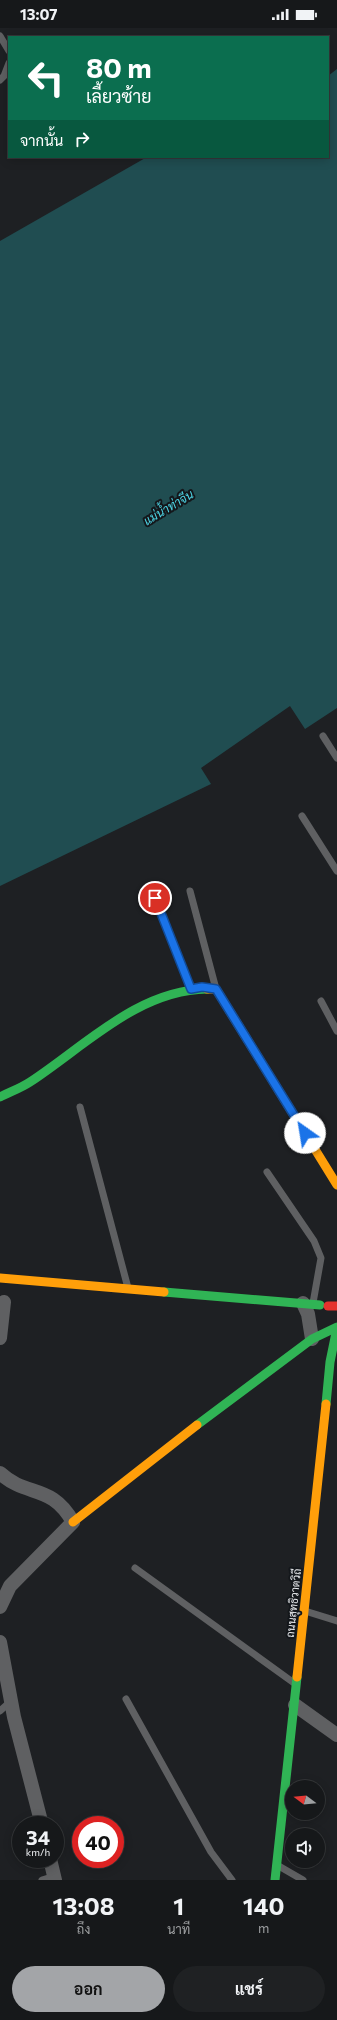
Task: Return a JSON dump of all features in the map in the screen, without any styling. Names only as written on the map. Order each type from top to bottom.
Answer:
[{"type":"street","points":[[0,1097],[29,1083],[100,1031],[127,1014],[161,998],[191,989],[202,987],[216,989],[337,1185]]},
{"type":"street","points":[[0,1338],[5,1299],[3,1279],[320,1305]]},
{"type":"street","points":[[312,1339],[308,1314],[320,1305]]},
{"type":"street","points":[[0,1607],[10,1586],[73,1522],[94,1503],[162,1450],[312,1339],[337,1327]]},
{"type":"street","name":"ถนนสุทธิวาตวิถี","points":[[275,1880],[295,1705],[330,1362],[337,1327]]},
{"type":"street","points":[[0,1473],[26,1489],[41,1492],[53,1498],[65,1509],[73,1522]]},
{"type":"street","points":[[0,1647],[4,1682],[11,1701],[40,1816]]},
{"type":"street","points":[[295,1705],[337,1735]]},
{"type":"street","points":[[50,1868],[51,1879]]},
{"type":"lane","points":[[0,36],[8,49]]},
{"type":"lane","points":[[0,80],[4,76],[8,66]]},
{"type":"lane","points":[[323,736],[337,758]]},
{"type":"lane","points":[[302,816],[337,871]]},
{"type":"lane","points":[[190,892],[216,989]]},
{"type":"lane","points":[[155,898],[191,989]]},
{"type":"lane","points":[[321,1001],[337,1031]]},
{"type":"lane","points":[[80,1107],[128,1289]]},
{"type":"lane","points":[[268,1172],[314,1241],[321,1258],[320,1305]]},
{"type":"lane","points":[[135,1568],[296,1684]]},
{"type":"lane","points":[[304,1611],[337,1621]]},
{"type":"lane","points":[[126,1700],[211,1852],[232,1880]]},
{"type":"lane","points":[[0,1710],[11,1701]]},
{"type":"lane","points":[[277,1865],[303,1880]]},
{"type":"water","name":"แม่น้ำท่าจีน","points":[[337,69],[337,708],[305,729],[290,706],[201,768],[211,784],[0,886],[0,241],[145,158],[329,158],[329,75]]},
{"type":"traffic: fast","points":[[0,1097],[30,1082],[113,1022],[135,1009],[158,999],[182,992],[207,989]]},
{"type":"traffic: fast","points":[[164,1292],[320,1305]]},
{"type":"traffic: fast","points":[[197,1425],[312,1339],[337,1327]]},
{"type":"traffic: fast","points":[[326,1404],[330,1362],[337,1328]]},
{"type":"traffic: fast","points":[[275,1880],[297,1677]]},
{"type":"traffic: slow","points":[[207,989],[216,989],[337,1185]]},
{"type":"traffic: slow","points":[[0,1278],[164,1292]]},
{"type":"traffic: slow","points":[[297,1677],[326,1404]]},
{"type":"traffic: slow","points":[[73,1522],[197,1425]]},
{"type":"traffic: jam","points":[[328,1306],[337,1306]]},
{"type":"route","points":[[155,898],[191,989],[202,987],[216,989],[305,1133]]}]
